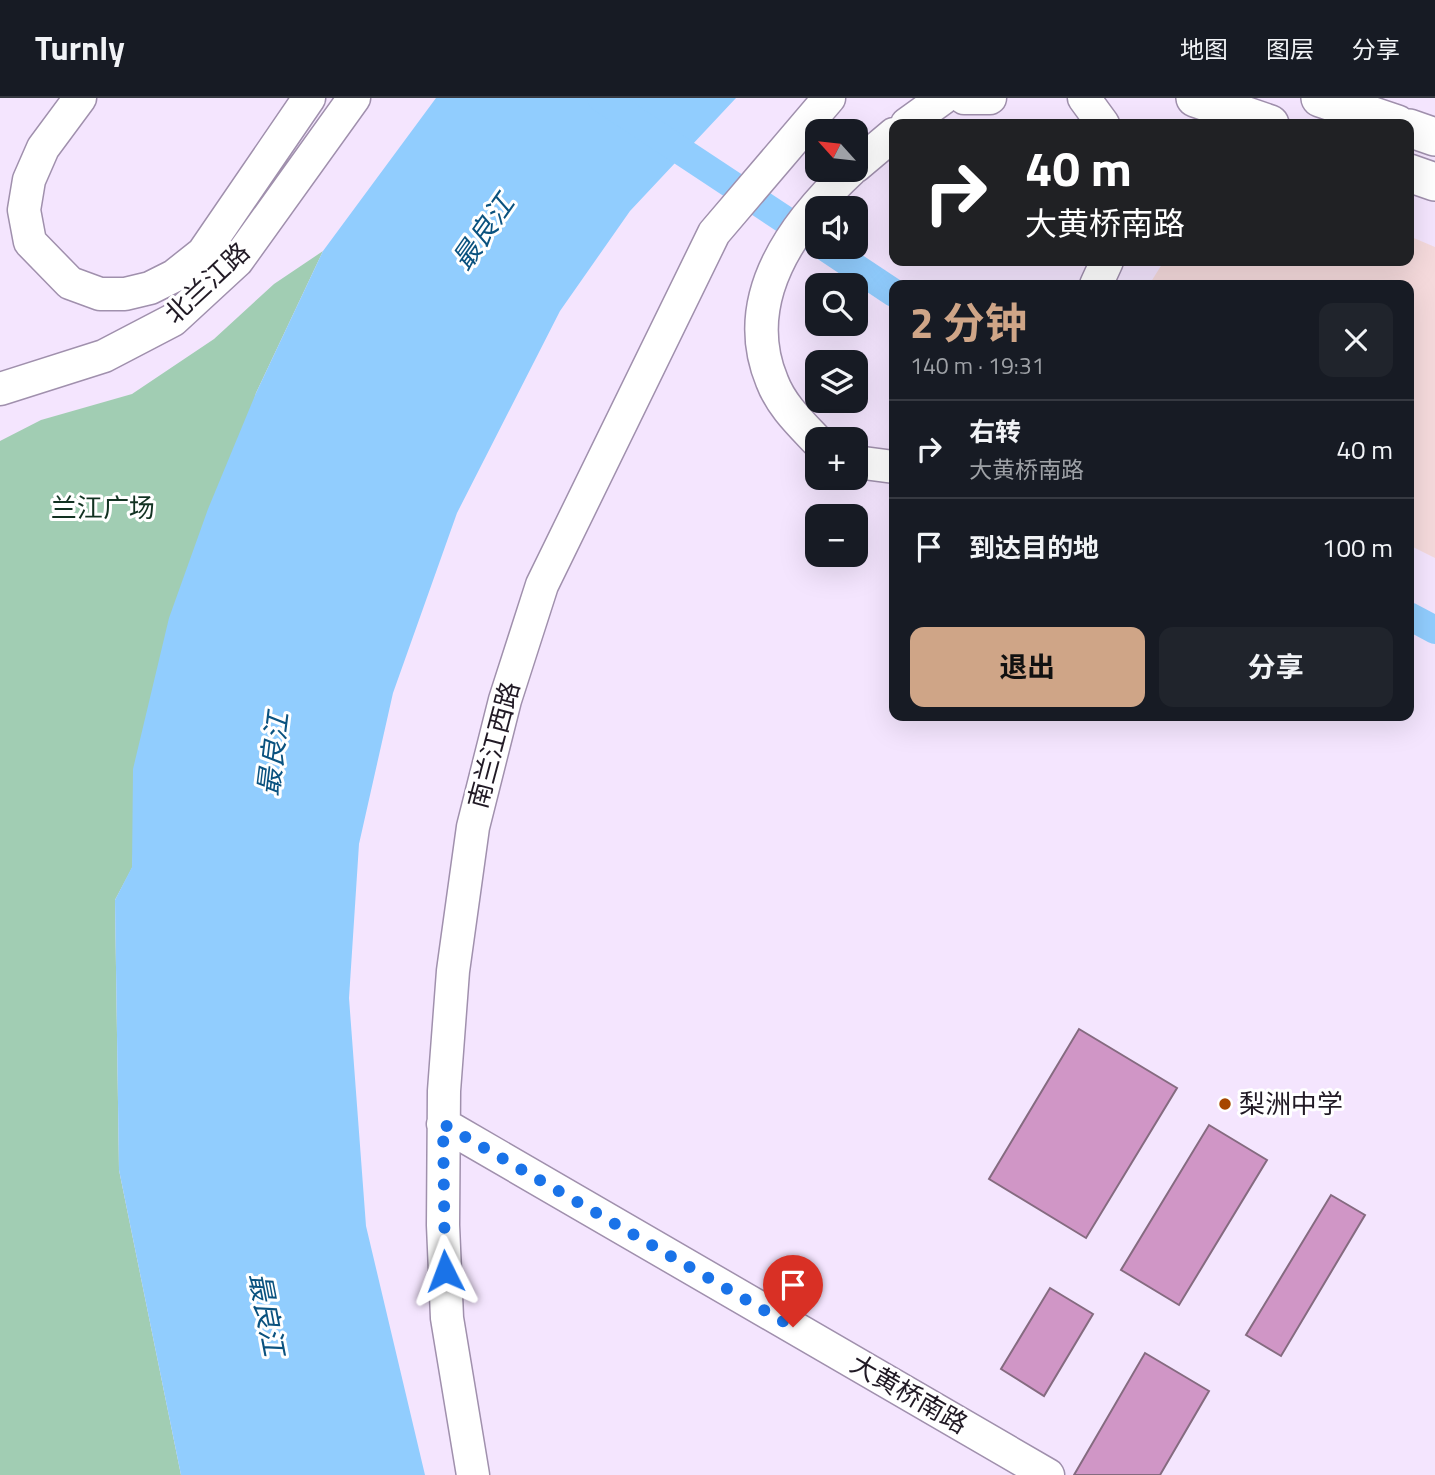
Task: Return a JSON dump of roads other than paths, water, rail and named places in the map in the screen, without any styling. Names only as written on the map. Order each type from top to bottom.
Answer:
[{"type":"main road","points":[[1195,98],[1256,119]]},
{"type":"main road","points":[[1320,98],[1382,119]]},
{"type":"main road","points":[[1414,130],[1435,137]]},
{"type":"main road","points":[[1414,175],[1435,182]]},
{"type":"street","points":[[80,98],[43,148],[29,180],[24,210],[30,242],[70,283],[100,294],[125,294],[150,288],[174,276],[203,253],[309,98]]},
{"type":"street","name":"北兰江路","points":[[0,389],[104,355],[173,320],[237,261],[354,98]]},
{"type":"street","name":"南兰江西路","points":[[473,1475],[447,1318],[443,1124],[453,971],[473,827],[505,700],[542,585],[715,233],[829,98]]},
{"type":"street","points":[[914,119],[943,98]]},
{"type":"street","points":[[964,98],[990,98]]},
{"type":"street","points":[[1084,98],[1099,119]]},
{"type":"street","points":[[868,156],[889,138]]},
{"type":"street","points":[[805,428],[790,412],[772,382],[762,347],[762,310],[769,280],[790,240],[808,215],[839,182]]},
{"type":"street","points":[[868,464],[889,466]]},
{"type":"street","name":"大黄桥南路","points":[[443,1124],[1048,1475]]},
{"type":"water","name":"最良江","points":[[436,98],[736,98],[630,211],[560,311],[457,513],[393,693],[359,844],[349,998],[366,1226],[425,1475],[181,1475],[119,1170],[115,900],[132,867],[133,769],[169,618],[208,509],[256,393],[323,251]]},
{"type":"waterway","points":[[601,98],[805,233]]},
{"type":"waterway","points":[[843,259],[889,290]]},
{"type":"waterway","points":[[1414,619],[1435,630]]},
{"type":"place","name":"梨洲中学","points":[[1225,1104]]},
{"type":"park label","name":"兰江广场","points":[[103,508]]}]
